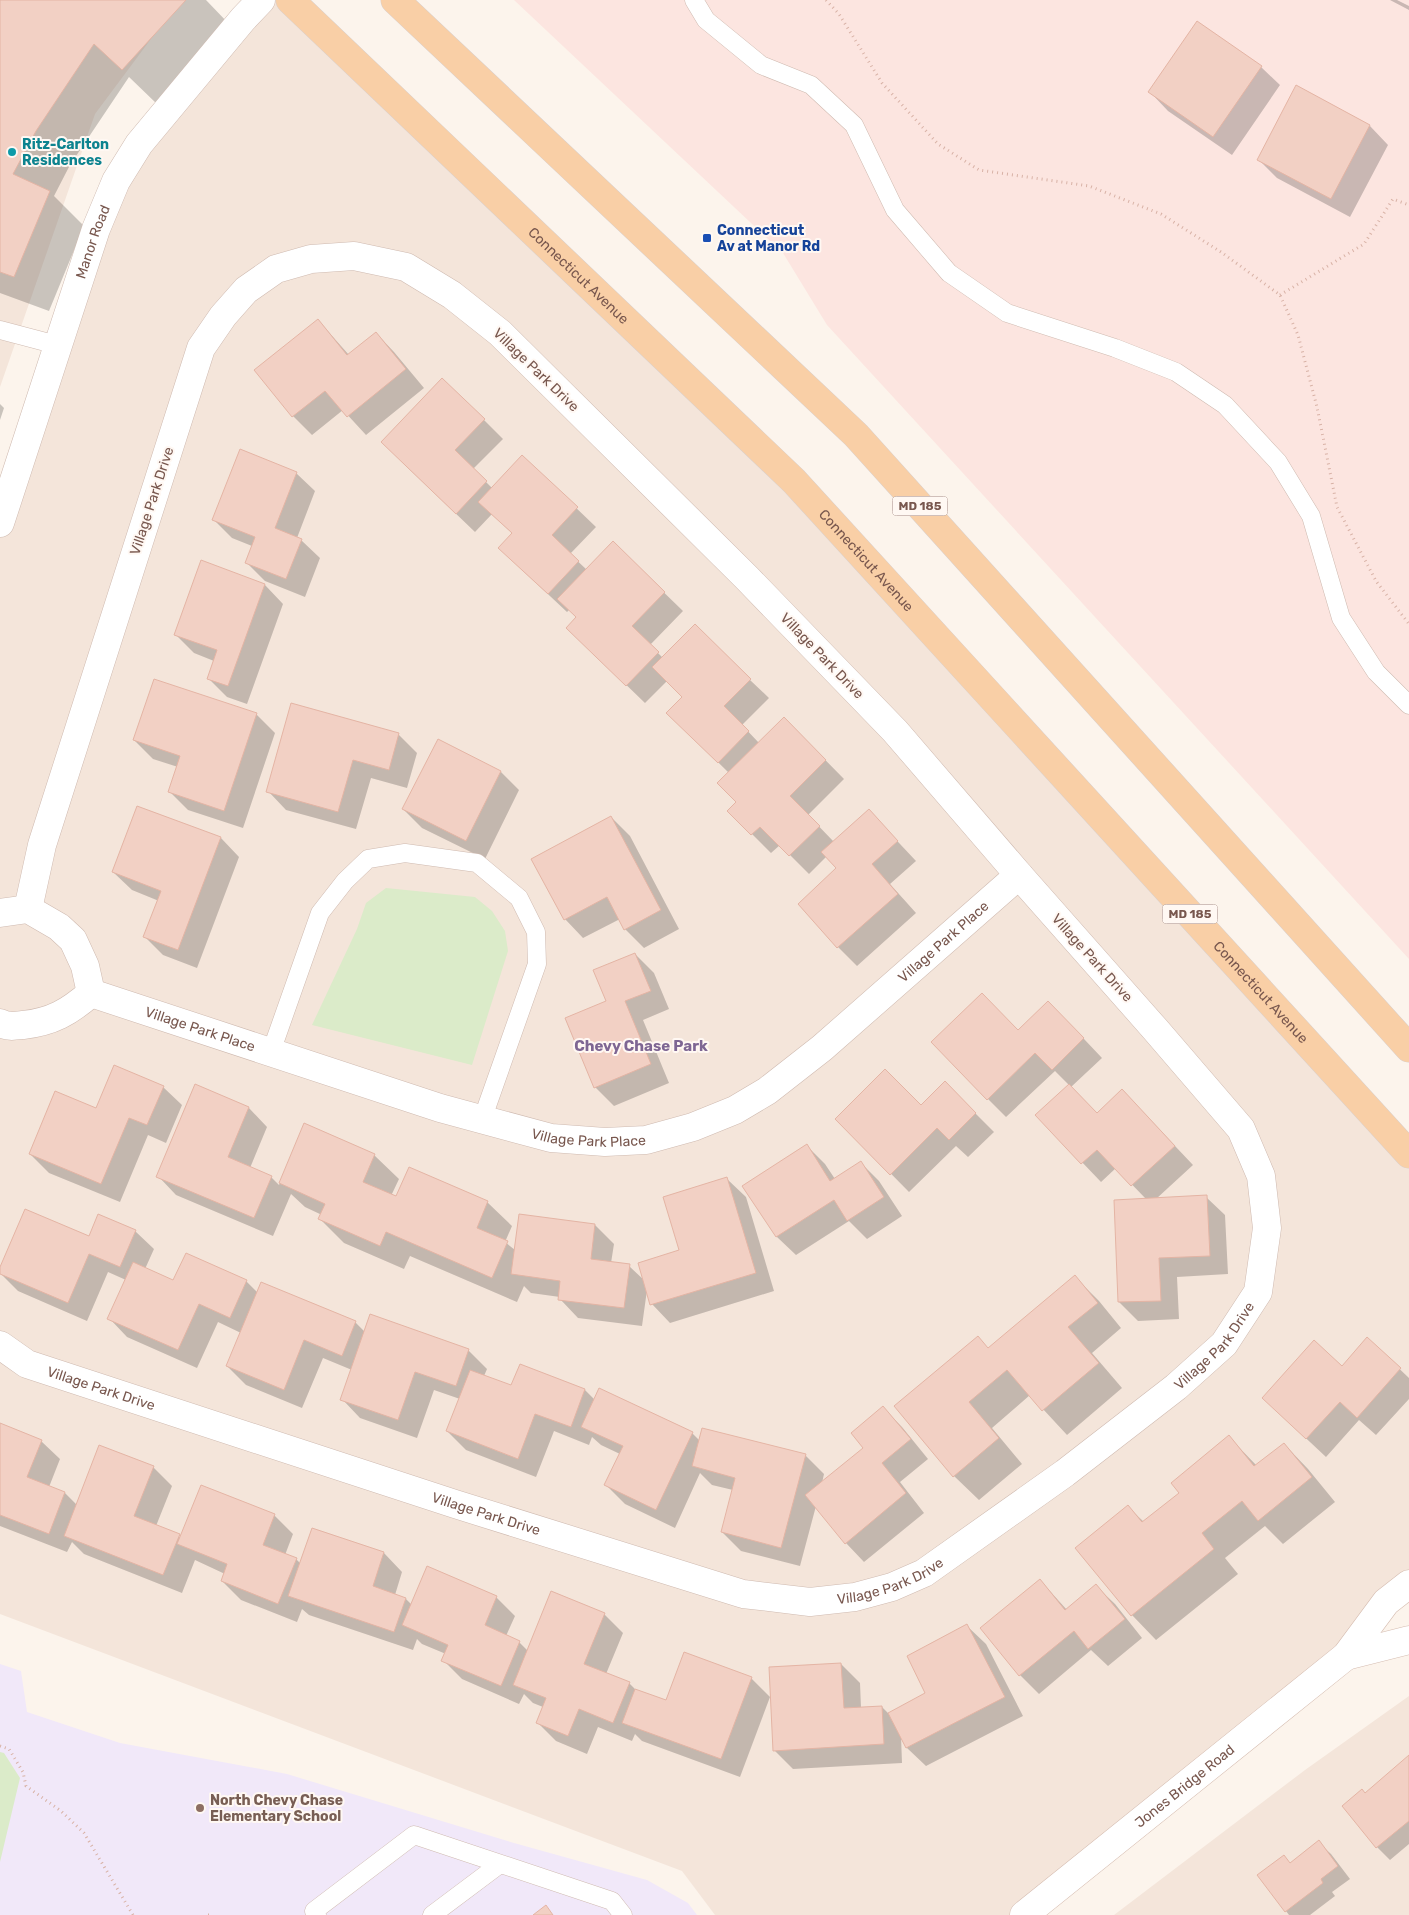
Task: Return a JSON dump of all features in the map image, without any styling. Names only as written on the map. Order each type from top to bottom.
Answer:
[{"type":"main road","name":"Connecticut Avenue","points":[[290,0],[794,481],[1409,1154]]},
{"type":"main road","name":"MD 185","points":[[395,0],[856,435],[1409,1048]]},
{"type":"street","name":"Manor Road","points":[[0,523],[96,229],[116,181],[139,144],[261,0]]},
{"type":"street","name":"Village Park Drive","points":[[0,1345],[27,1364],[456,1504],[743,1594],[810,1602],[846,1598],[892,1587],[924,1573],[1065,1473],[1176,1387],[1224,1344],[1258,1292],[1267,1233],[1261,1176],[1241,1129],[895,731],[747,578],[500,333],[452,295],[406,267],[354,256],[311,259],[276,270],[246,290],[223,316],[201,348],[42,845],[28,909]]},
{"type":"street","name":"Village Park Place","points":[[90,993],[440,1108],[482,1120],[551,1138],[605,1142],[646,1140],[693,1127],[734,1110],[767,1091],[822,1048],[1019,875]]},
{"type":"street","points":[[0,913],[28,909],[59,927],[73,940],[86,966],[90,993],[75,1007],[56,1018],[34,1024],[7,1027],[0,1023]]},
{"type":"street","name":"Jones Bridge Road","points":[[1024,1915],[1346,1656],[1386,1602],[1409,1584]]},
{"type":"street","name":"Jones Bridge Road","points":[[1346,1656],[1409,1640]]},
{"type":"lane","points":[[694,0],[706,20],[761,65],[810,85],[854,125],[895,210],[949,273],[1007,314],[1115,348],[1176,372],[1225,405],[1278,462],[1311,516],[1341,618],[1376,672],[1409,705]]},
{"type":"lane","points":[[0,330],[57,345]]},
{"type":"lane","points":[[271,1052],[320,913],[345,881],[368,859],[405,853],[477,863],[519,898],[536,932],[537,948],[537,964],[482,1120]]},
{"type":"lane","points":[[317,1915],[314,1911],[414,1835],[612,1901],[624,1915]]},
{"type":"lane","points":[[432,1915],[500,1864]]},
{"type":"path","points":[[826,0],[839,14],[882,83],[938,144],[970,165],[979,170],[1088,186],[1161,214],[1221,252],[1280,295],[1298,335],[1317,406],[1337,508],[1376,581],[1409,624]]},
{"type":"path","points":[[1280,295],[1364,244],[1393,199],[1409,205]]},
{"type":"path","points":[[0,1746],[9,1749],[24,1772],[26,1786],[61,1811],[84,1833],[133,1915]]},
{"type":"shaded area","name":"Ritz-Carlton Residences","points":[[0,0],[180,0],[95,114],[0,387]]},
{"type":"shaded area","points":[[261,0],[290,0],[794,481],[1409,1154],[1409,1598],[1021,1915],[715,1915],[682,1871],[0,1614],[0,523],[116,181]]},
{"type":"shaded area","points":[[514,0],[1409,0],[1409,959],[827,325],[783,253]]},
{"type":"shaded area","name":"North Chevy Chase Elementary School","points":[[0,1664],[21,1671],[27,1712],[120,1743],[287,1774],[514,1843],[647,1880],[688,1903],[697,1915],[0,1915]]},
{"type":"shaded area","points":[[1409,1696],[1409,1915],[1114,1915],[1305,1770]]},
{"type":"green space","points":[[386,888],[475,897],[492,911],[505,931],[508,951],[472,1065],[312,1025],[357,929],[366,903]]},
{"type":"green space","points":[[0,1752],[4,1753],[20,1778],[0,1862]]},
{"type":"building","name":"Ritz-Carlton Residences","points":[[0,0],[186,0],[122,70],[94,44],[36,131],[13,174],[50,191],[14,277],[0,272]]},
{"type":"building","points":[[1197,21],[1262,66],[1213,137],[1148,92]]},
{"type":"building","points":[[1296,85],[1370,125],[1331,199],[1257,160]]},
{"type":"building","points":[[318,319],[347,355],[376,332],[406,369],[347,417],[325,391],[292,417],[254,370]]},
{"type":"building","points":[[442,378],[485,419],[455,450],[487,481],[456,514],[381,442]]},
{"type":"building","points":[[240,449],[297,472],[275,528],[302,539],[286,579],[245,563],[255,537],[212,520]]},
{"type":"building","points":[[522,455],[578,507],[552,535],[579,561],[548,594],[498,548],[512,533],[478,502]]},
{"type":"building","points":[[613,541],[665,592],[632,626],[659,652],[626,686],[566,628],[576,617],[557,599]]},
{"type":"building","points":[[201,560],[265,584],[228,686],[207,679],[217,650],[174,635]]},
{"type":"building","points":[[695,624],[751,679],[724,706],[749,731],[718,763],[666,713],[682,697],[652,667]]},
{"type":"building","points":[[154,679],[257,713],[224,811],[168,792],[180,756],[133,740]]},
{"type":"building","points":[[291,703],[399,733],[389,770],[353,760],[338,812],[266,792]]},
{"type":"building","points":[[784,717],[826,760],[790,796],[820,826],[789,856],[760,827],[751,835],[727,811],[736,802],[717,783]]},
{"type":"building","points":[[438,739],[501,771],[466,841],[402,809]]},
{"type":"building","points":[[137,806],[221,837],[178,950],[143,937],[161,891],[112,872]]},
{"type":"building","points":[[869,809],[898,841],[872,864],[898,894],[837,948],[798,904],[836,868],[821,852]]},
{"type":"building","points":[[611,816],[661,910],[624,930],[607,897],[564,920],[531,859]]},
{"type":"building","points":[[635,953],[651,991],[625,1001],[651,1064],[594,1088],[565,1018],[606,1001],[593,970]]},
{"type":"building","points":[[982,993],[1018,1030],[1048,1001],[1084,1038],[1052,1070],[1035,1053],[987,1100],[931,1042]]},
{"type":"building","points":[[114,1065],[164,1086],[147,1125],[129,1118],[101,1184],[29,1154],[55,1091],[96,1108]]},
{"type":"building","points":[[885,1069],[921,1105],[945,1081],[976,1113],[949,1140],[937,1128],[890,1175],[835,1119]]},
{"type":"building","points":[[195,1084],[249,1107],[228,1157],[272,1176],[254,1218],[156,1177]]},
{"type":"building","points":[[1069,1084],[1097,1113],[1122,1089],[1175,1146],[1131,1186],[1097,1150],[1081,1164],[1035,1115]]},
{"type":"building","points":[[304,1123],[375,1154],[363,1182],[396,1196],[409,1167],[488,1201],[477,1228],[508,1241],[492,1278],[386,1232],[380,1246],[318,1219],[325,1204],[279,1183]]},
{"type":"building","points":[[807,1144],[830,1181],[861,1161],[884,1197],[847,1221],[834,1200],[776,1237],[742,1186]]},
{"type":"building","points":[[727,1177],[756,1273],[650,1305],[638,1263],[679,1250],[663,1197]]},
{"type":"building","points":[[1207,1195],[1210,1256],[1159,1258],[1161,1301],[1118,1302],[1114,1200]]},
{"type":"building","points":[[25,1209],[89,1236],[98,1214],[136,1230],[120,1267],[89,1254],[68,1303],[0,1274],[0,1267]]},
{"type":"building","points":[[519,1214],[595,1224],[591,1259],[630,1264],[624,1308],[558,1300],[560,1281],[511,1274]]},
{"type":"building","points":[[186,1253],[247,1280],[230,1318],[199,1304],[178,1350],[107,1319],[133,1262],[173,1280]]},
{"type":"building","points":[[1075,1275],[1098,1303],[1068,1327],[1099,1363],[1042,1411],[1007,1370],[969,1402],[999,1438],[953,1477],[894,1406],[978,1336],[988,1348]]},
{"type":"building","points":[[261,1282],[356,1321],[342,1356],[304,1340],[284,1390],[226,1366]]},
{"type":"building","points":[[370,1314],[469,1349],[456,1386],[415,1372],[398,1420],[340,1400]]},
{"type":"building","points":[[1367,1337],[1401,1368],[1357,1418],[1340,1402],[1306,1439],[1262,1398],[1314,1340],[1342,1366]]},
{"type":"building","points":[[520,1364],[585,1389],[571,1427],[535,1414],[518,1459],[446,1431],[470,1370],[511,1385]]},
{"type":"building","points":[[599,1388],[693,1432],[656,1510],[604,1485],[623,1446],[581,1427]]},
{"type":"building","points":[[883,1406],[911,1439],[882,1463],[906,1493],[845,1544],[805,1495],[863,1448],[851,1433]]},
{"type":"building","points":[[0,1423],[42,1440],[27,1477],[65,1492],[49,1534],[0,1515]]},
{"type":"building","points":[[702,1428],[806,1454],[781,1548],[721,1532],[735,1478],[692,1466]]},
{"type":"building","points":[[1229,1435],[1254,1466],[1284,1443],[1312,1477],[1258,1521],[1242,1501],[1202,1533],[1214,1549],[1131,1616],[1075,1548],[1128,1505],[1142,1522],[1179,1493],[1171,1483]]},
{"type":"building","points":[[99,1445],[154,1466],[134,1516],[180,1534],[163,1575],[64,1536]]},
{"type":"building","points":[[201,1485],[275,1514],[263,1545],[297,1558],[278,1604],[221,1581],[227,1564],[177,1544]]},
{"type":"building","points":[[312,1528],[384,1552],[373,1586],[406,1598],[394,1632],[288,1596]]},
{"type":"building","points":[[427,1566],[497,1596],[485,1625],[520,1641],[501,1686],[441,1661],[448,1645],[402,1625]]},
{"type":"building","points":[[1040,1579],[1065,1610],[1096,1584],[1125,1619],[1088,1649],[1074,1631],[1019,1676],[980,1628]]},
{"type":"building","points":[[551,1591],[605,1613],[584,1664],[630,1682],[613,1723],[579,1709],[568,1736],[536,1723],[546,1698],[513,1685]]},
{"type":"building","points":[[967,1624],[1005,1697],[906,1748],[888,1713],[925,1693],[907,1656]]},
{"type":"building","points":[[684,1652],[752,1677],[721,1759],[622,1723],[635,1689],[666,1700]]},
{"type":"building","points":[[841,1663],[844,1708],[882,1706],[884,1744],[773,1751],[769,1667]]},
{"type":"building","points":[[1409,1755],[1409,1821],[1376,1848],[1342,1806],[1362,1789],[1365,1793]]},
{"type":"building","points":[[1319,1840],[1338,1866],[1321,1879],[1323,1883],[1285,1912],[1257,1875],[1284,1855],[1290,1863]]},
{"type":"building","points":[[546,1905],[553,1915],[533,1915]]},
{"type":"place","name":"Ritz-Carlton Residences","points":[[12,152]]},
{"type":"place","name":"Connecticut Av at Manor Rd","points":[[707,238]]},
{"type":"place","name":"North Chevy Chase Elementary School","points":[[200,1808]]},
{"type":"district","name":"Chevy Chase Park","points":[[641,1046]]}]
